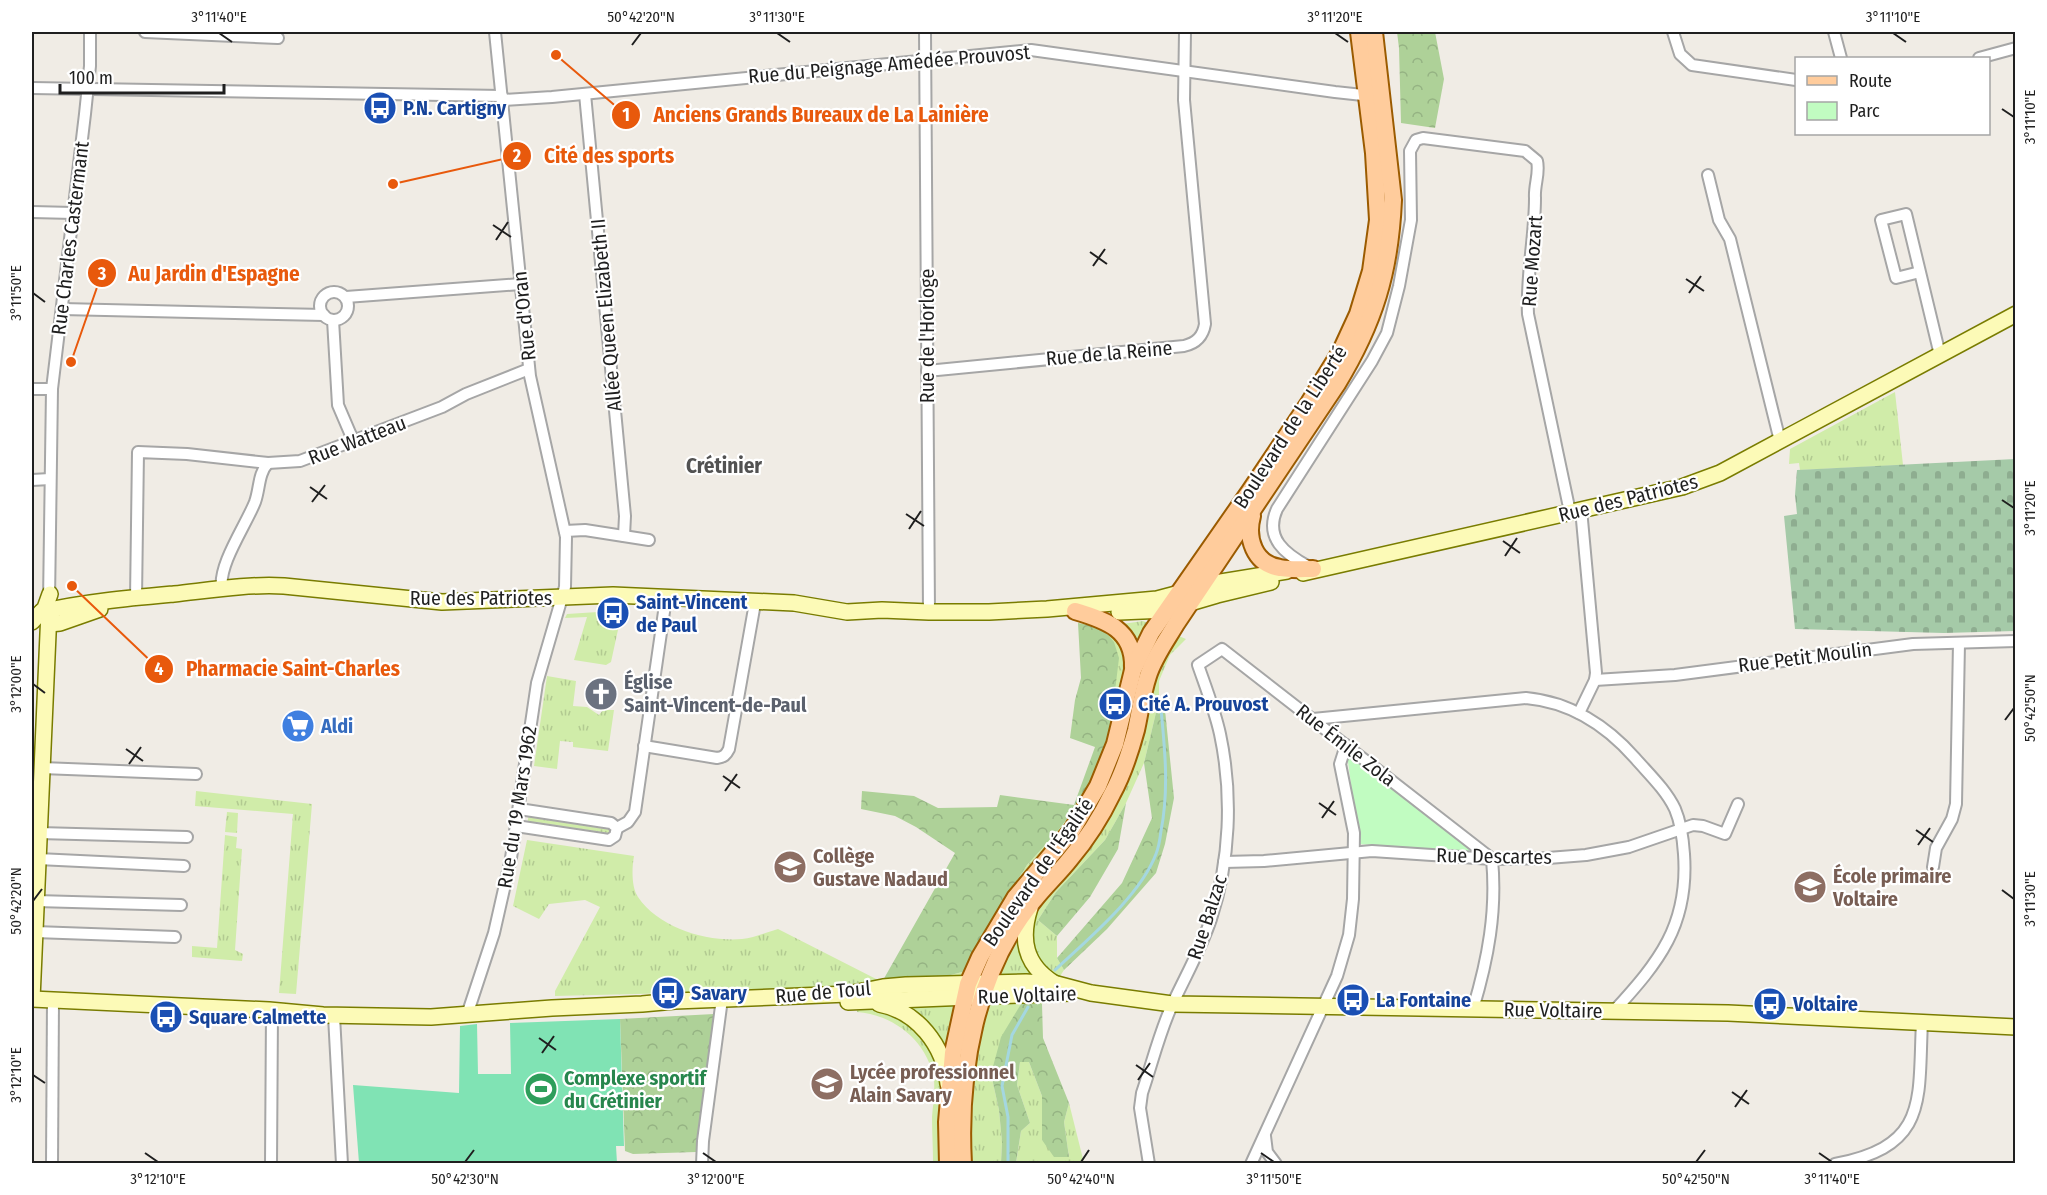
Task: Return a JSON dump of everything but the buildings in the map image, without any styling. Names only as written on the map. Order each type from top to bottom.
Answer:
[{"type":"main road","name":"Boulevard de la Liberté","points":[[1202,586],[1345,371],[1364,334],[1380,292],[1389,249],[1393,200],[1375,96],[1359,32]]},
{"type":"main road","name":"Boulevard de la Liberté","points":[[1184,599],[1250,491],[1341,351],[1358,314],[1371,271],[1378,220],[1374,32]]},
{"type":"main road","points":[[1254,509],[1250,524],[1250,537],[1254,549],[1262,559],[1278,568],[1313,569]]},
{"type":"main road","name":"Boulevard de l'Égalité","points":[[948,1164],[952,1053],[966,991],[982,952],[1005,912],[1023,887],[1060,845],[1095,792],[1112,752],[1133,670],[1144,645],[1166,610],[1202,586]]},
{"type":"main road","name":"Boulevard de l'Égalité","points":[[963,1164],[964,1104],[968,1060],[985,990],[1011,934],[1034,900],[1080,846],[1109,800],[1131,748],[1152,667],[1184,599]]},
{"type":"main road","points":[[1075,611],[1102,620],[1122,634],[1131,649],[1133,670]]},
{"type":"street","name":"Rue Charles Castermant","points":[[50,594],[52,388],[88,91],[90,32]]},
{"type":"street","points":[[145,32],[278,38]]},
{"type":"street","name":"Rue d'Oran","points":[[495,32],[529,369],[565,531],[566,571],[562,598]]},
{"type":"street","name":"Rue de l'Horloge","points":[[925,32],[929,612]]},
{"type":"street","name":"Rue de la Reine","points":[[927,371],[1184,346],[1195,342],[1200,337],[1204,331],[1205,320],[1184,100],[1185,32]]},
{"type":"street","points":[[1673,32],[1680,54],[1686,61],[1698,67],[1795,80]]},
{"type":"street","points":[[1834,32],[1841,57]]},
{"type":"street","points":[[1983,57],[2016,48]]},
{"type":"street","name":"Rue du Peignage Amédée Prouvost","points":[[32,88],[88,91],[502,98],[585,94],[1035,50],[1375,96]]},
{"type":"street","name":"Allée Queen Elizabeth II","points":[[585,94],[625,516],[624,536]]},
{"type":"street","name":"Boulevard de la Liberté","points":[[1313,569],[1282,549],[1275,538],[1273,520],[1284,498],[1377,354],[1388,333],[1411,220],[1410,151],[1416,140],[1423,138]]},
{"type":"street","name":"Rue Mozart","points":[[1423,138],[1525,152],[1537,161],[1536,213],[1528,291],[1528,314],[1576,511]]},
{"type":"street","points":[[1708,175],[1719,220],[1730,239],[1780,441]]},
{"type":"street","points":[[32,212],[73,213]]},
{"type":"street","points":[[1920,272],[1896,278],[1881,220],[1906,213],[1940,355]]},
{"type":"street","points":[[353,440],[338,405],[328,318],[320,306],[325,294],[331,291],[338,292],[346,297],[521,284]]},
{"type":"street","points":[[62,309],[341,318],[348,310],[346,297]]},
{"type":"street","name":"Rue des Patriotes","points":[[40,619],[71,620],[136,598],[222,588],[274,586],[442,602],[613,595],[794,603],[847,612],[1047,609],[1217,595],[1276,581],[1313,569],[1693,484],[1720,473],[2016,315]]},
{"type":"street","name":"Rue Watteau","points":[[136,598],[138,452],[187,454],[268,463],[300,461],[442,407],[466,394],[529,369]]},
{"type":"street","points":[[32,389],[52,388]]},
{"type":"street","points":[[222,588],[222,570],[251,511],[257,495],[261,472],[268,463]]},
{"type":"street","points":[[32,480],[50,479]]},
{"type":"street","name":"Boulevard de la Liberté","points":[[1254,509],[1284,498]]},
{"type":"street","points":[[1576,511],[1596,665],[1595,680],[1579,713]]},
{"type":"street","points":[[565,531],[585,530],[650,540]]},
{"type":"street","name":"Rue des Patriotes","points":[[1202,586],[1261,574],[1313,569]]},
{"type":"street","points":[[50,594],[40,619],[48,647],[32,999],[279,1012],[271,1164]]},
{"type":"street","name":"Rue du 19 Mars 1962","points":[[467,1015],[496,926],[516,826],[538,676],[562,598]]},
{"type":"street","points":[[516,826],[609,840],[615,836],[617,828],[628,822],[635,812],[666,598]]},
{"type":"street","points":[[644,746],[717,758],[727,754],[755,603]]},
{"type":"street","name":"Rue des Patriotes","points":[[1047,609],[1166,610]]},
{"type":"street","name":"Rue Petit Moulin","points":[[1595,680],[1675,675],[1906,645],[2016,641]]},
{"type":"street","points":[[1933,867],[1936,848],[1952,819],[1956,804],[1959,643]]},
{"type":"street","name":"Rue Émile Zola","points":[[1198,664],[1222,649],[1492,858]]},
{"type":"street","name":"Rue Balzac","points":[[1149,1164],[1140,1100],[1172,1004],[1204,938],[1216,903],[1224,862],[1227,797],[1223,754],[1216,717],[1198,664]]},
{"type":"street","points":[[1313,719],[1526,698],[1550,702],[1579,713],[1607,730],[1628,750],[1670,801],[1677,816],[1681,829],[1685,881],[1681,904],[1672,931],[1653,967],[1614,1011]]},
{"type":"street","points":[[1251,1164],[1337,976],[1349,935],[1353,900],[1355,833],[1340,764],[1346,745]]},
{"type":"street","points":[[42,768],[196,774]]},
{"type":"street","name":"Rue Descartes","points":[[1224,862],[1264,861],[1354,852],[1372,848],[1492,858],[1586,855],[1643,843],[1698,825],[1725,834],[1738,804]]},
{"type":"street","points":[[519,808],[611,823],[617,828]]},
{"type":"street","points":[[39,833],[187,837]]},
{"type":"street","points":[[1473,1009],[1486,966],[1492,924],[1494,902],[1492,858]]},
{"type":"street","points":[[38,859],[184,866]]},
{"type":"street","points":[[1034,900],[1025,928],[1029,957],[1038,970],[1057,984]]},
{"type":"street","points":[[36,901],[181,905]]},
{"type":"street","points":[[35,932],[175,937]]},
{"type":"street","name":"Rue Voltaire","points":[[985,990],[1026,982],[1057,984],[1091,993]]},
{"type":"street","name":"Rue de Toul","points":[[279,1012],[334,1016],[467,1015],[642,1004],[680,1010],[722,1003],[848,994],[883,987],[966,991]]},
{"type":"street","name":"Rue Voltaire","points":[[966,991],[1091,993],[1172,1004],[1767,1014],[2016,1027]]},
{"type":"street","name":"Rue de Toul","points":[[722,1003],[858,1001],[966,991]]},
{"type":"street","points":[[52,1164],[53,1000]]},
{"type":"street","name":"Rue de Toul","points":[[858,1001],[888,1005],[910,1016],[919,1024],[928,1034],[942,1058],[948,1080],[949,1096]]},
{"type":"street","points":[[702,1164],[703,1141],[722,1003]]},
{"type":"street","points":[[334,1016],[342,1164]]},
{"type":"street","points":[[1835,1164],[1880,1150],[1897,1140],[1908,1126],[1918,1096],[1922,1022]]},
{"type":"street","points":[[1265,1133],[1264,1141],[1267,1152],[1276,1164]]},
{"type":"green space","points":[[1397,32],[1435,32],[1444,79],[1435,128],[1401,123]]},
{"type":"green space","points":[[1895,392],[1903,465],[1800,470],[1799,463],[1789,464],[1790,449]]},
{"type":"green space","points":[[2015,459],[2015,631],[1944,633],[1795,629],[1784,516],[1797,514],[1795,495],[1797,470]]},
{"type":"green space","points":[[613,611],[615,616],[621,616],[611,662],[606,665],[574,660],[587,617],[565,618],[567,614]]},
{"type":"green space","points":[[1143,621],[1186,639],[1170,655],[1159,681],[1159,700],[1144,763],[1126,803],[1105,840],[1056,892],[1038,920],[1057,936],[1057,958],[1064,970],[1042,1004],[1021,1004],[991,1074],[999,1110],[1001,1163],[933,1163],[934,1080],[925,1053],[907,1032],[896,1025],[884,1018],[857,1012],[856,985],[555,996],[555,991],[600,907],[585,900],[549,904],[539,919],[513,906],[527,840],[634,856],[633,883],[638,897],[658,917],[684,931],[714,938],[742,939],[778,929],[882,982],[947,976],[966,971],[1002,904],[1027,865],[1080,802],[1100,763],[1101,627]]},
{"type":"green space","points":[[1078,623],[1101,627],[1114,642],[1119,658],[1111,724],[1100,763],[1080,802],[1027,865],[1002,904],[966,971],[947,976],[882,982],[955,853],[895,816],[861,809],[862,791],[914,796],[938,808],[997,807],[1000,795],[1074,805],[1095,747],[1070,738],[1075,700],[1081,678]]},
{"type":"green space","points":[[547,676],[576,681],[573,706],[587,707],[599,715],[603,710],[614,710],[608,751],[573,747],[573,742],[560,741],[557,769],[534,766]]},
{"type":"green space","points":[[1159,700],[1164,700],[1174,798],[1165,844],[1156,873],[1107,929],[1064,970],[1057,958],[1122,883],[1152,818],[1144,763]]},
{"type":"green space","points":[[1347,754],[1474,853],[1359,844]]},
{"type":"green space","points":[[196,791],[312,804],[296,994],[279,993],[293,814],[195,806]]},
{"type":"green space","points":[[1126,803],[1118,849],[1090,897],[1057,936],[1038,920],[1056,892],[1105,840]]},
{"type":"green space","points":[[227,812],[238,813],[237,833],[225,832]]},
{"type":"green space","points":[[529,814],[533,814],[534,818],[606,829],[610,826],[612,831],[608,836],[607,833],[535,822],[531,825],[527,824]]},
{"type":"green space","points":[[225,835],[237,837],[236,848],[242,849],[235,950],[243,954],[242,961],[192,957],[192,946],[217,948]]},
{"type":"green space","points":[[1021,1004],[1042,1004],[1043,1038],[1069,1103],[1064,1122],[1069,1157],[1054,1157],[1042,1140],[1042,1096],[1029,1062],[1020,1062],[1017,1085],[1030,1123],[1021,1131],[1016,1163],[1001,1163],[999,1110],[991,1074],[1001,1037]]},
{"type":"green space","points":[[714,1014],[696,1152],[633,1154],[625,1151],[620,1019]]},
{"type":"green space","name":"Complexe sportif du Crétinier","points":[[620,1019],[624,1146],[616,1146],[617,1163],[359,1163],[353,1085],[459,1093],[460,1026],[477,1024],[478,1074],[511,1074],[510,1023]]},
{"type":"green space","points":[[1020,1062],[1029,1062],[1042,1096],[1042,1140],[1069,1157],[1064,1122],[1069,1103],[1084,1163],[1016,1164],[1021,1131],[1030,1123],[1017,1085]]},
{"type":"waterway","points":[[1055,970],[1126,901],[1148,870],[1156,854],[1166,785],[1161,709]]},
{"type":"waterway","points":[[1008,1164],[1008,1117],[1002,1086],[1012,1035],[1028,1007]]},
{"type":"place","name":"Anciens Grands Bureaux de La Lainière","points":[[556,55]]},
{"type":"place","name":"P.N. Cartigny","points":[[380,108]]},
{"type":"place","name":"Cité des sports","points":[[393,184]]},
{"type":"place","name":"Au Jardin d'Espagne","points":[[71,362]]},
{"type":"place","name":"Pharmacie Saint-Charles","points":[[72,586]]},
{"type":"place","name":"Saint-Vincent de Paul","points":[[613,613]]},
{"type":"place","name":"Église Saint-Vincent-de-Paul","points":[[601,694]]},
{"type":"place","name":"Cité A. Prouvost","points":[[1115,704]]},
{"type":"place","name":"Aldi","points":[[298,726]]},
{"type":"place","name":"Collège Gustave Nadaud","points":[[790,867]]},
{"type":"place","name":"École primaire Voltaire","points":[[1810,887]]},
{"type":"place","name":"Savary","points":[[668,993]]},
{"type":"place","name":"La Fontaine","points":[[1353,1000]]},
{"type":"place","name":"Voltaire","points":[[1770,1004]]},
{"type":"place","name":"Square Calmette","points":[[166,1017]]},
{"type":"place","name":"Lycée professionnel Alain Savary","points":[[827,1084]]},
{"type":"place","name":"Complexe sportif du Crétinier","points":[[541,1089]]},
{"type":"district","name":"Crétinier","points":[[724,466]]}]
